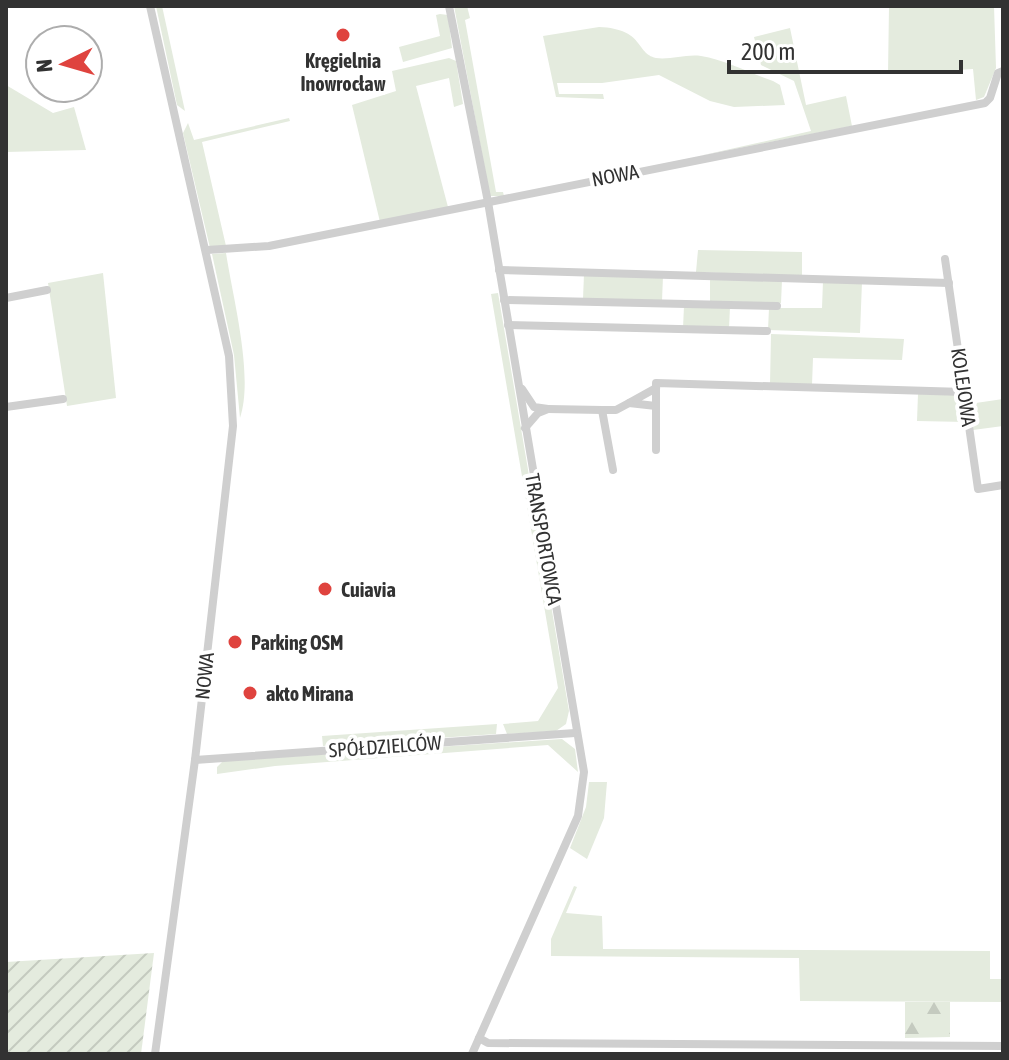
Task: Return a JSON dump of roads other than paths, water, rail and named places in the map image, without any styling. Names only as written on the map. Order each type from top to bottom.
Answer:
[{"type":"street","name":"NOWA","points":[[150,6],[229,356],[233,426],[195,760],[155,1054]]},
{"type":"street","name":"TRANSPORTOWCA","points":[[449,6],[488,202],[584,772],[580,810],[472,1054]]},
{"type":"street","name":"NOWA","points":[[207,250],[269,246],[985,103],[990,98],[998,73],[1003,71]]},
{"type":"street","name":"KOLEJOWA","points":[[945,259],[978,489],[1003,485]]},
{"type":"street","points":[[499,270],[949,283]]},
{"type":"street","points":[[6,298],[47,290]]},
{"type":"street","points":[[504,300],[777,306]]},
{"type":"street","points":[[508,325],[767,331]]},
{"type":"street","points":[[517,379],[534,407],[548,409],[616,410],[656,388]]},
{"type":"street","points":[[656,450],[656,383],[964,392]]},
{"type":"street","points":[[6,407],[63,399]]},
{"type":"street","points":[[629,403],[656,406]]},
{"type":"street","points":[[525,428],[538,413],[548,409]]},
{"type":"street","points":[[602,410],[613,470]]},
{"type":"street","name":"SPÓŁDZIELCÓW","points":[[195,760],[575,733]]},
{"type":"street","points":[[479,1038],[488,1043],[1003,1046]]},
{"type":"place","name":"Kręgielnia Inowrocław","points":[[343,35]]},
{"type":"place","name":"Cuiavia","points":[[325,589]]},
{"type":"place","name":"Parking OSM","points":[[235,642]]},
{"type":"place","name":"akto Mirana","points":[[250,693]]}]
